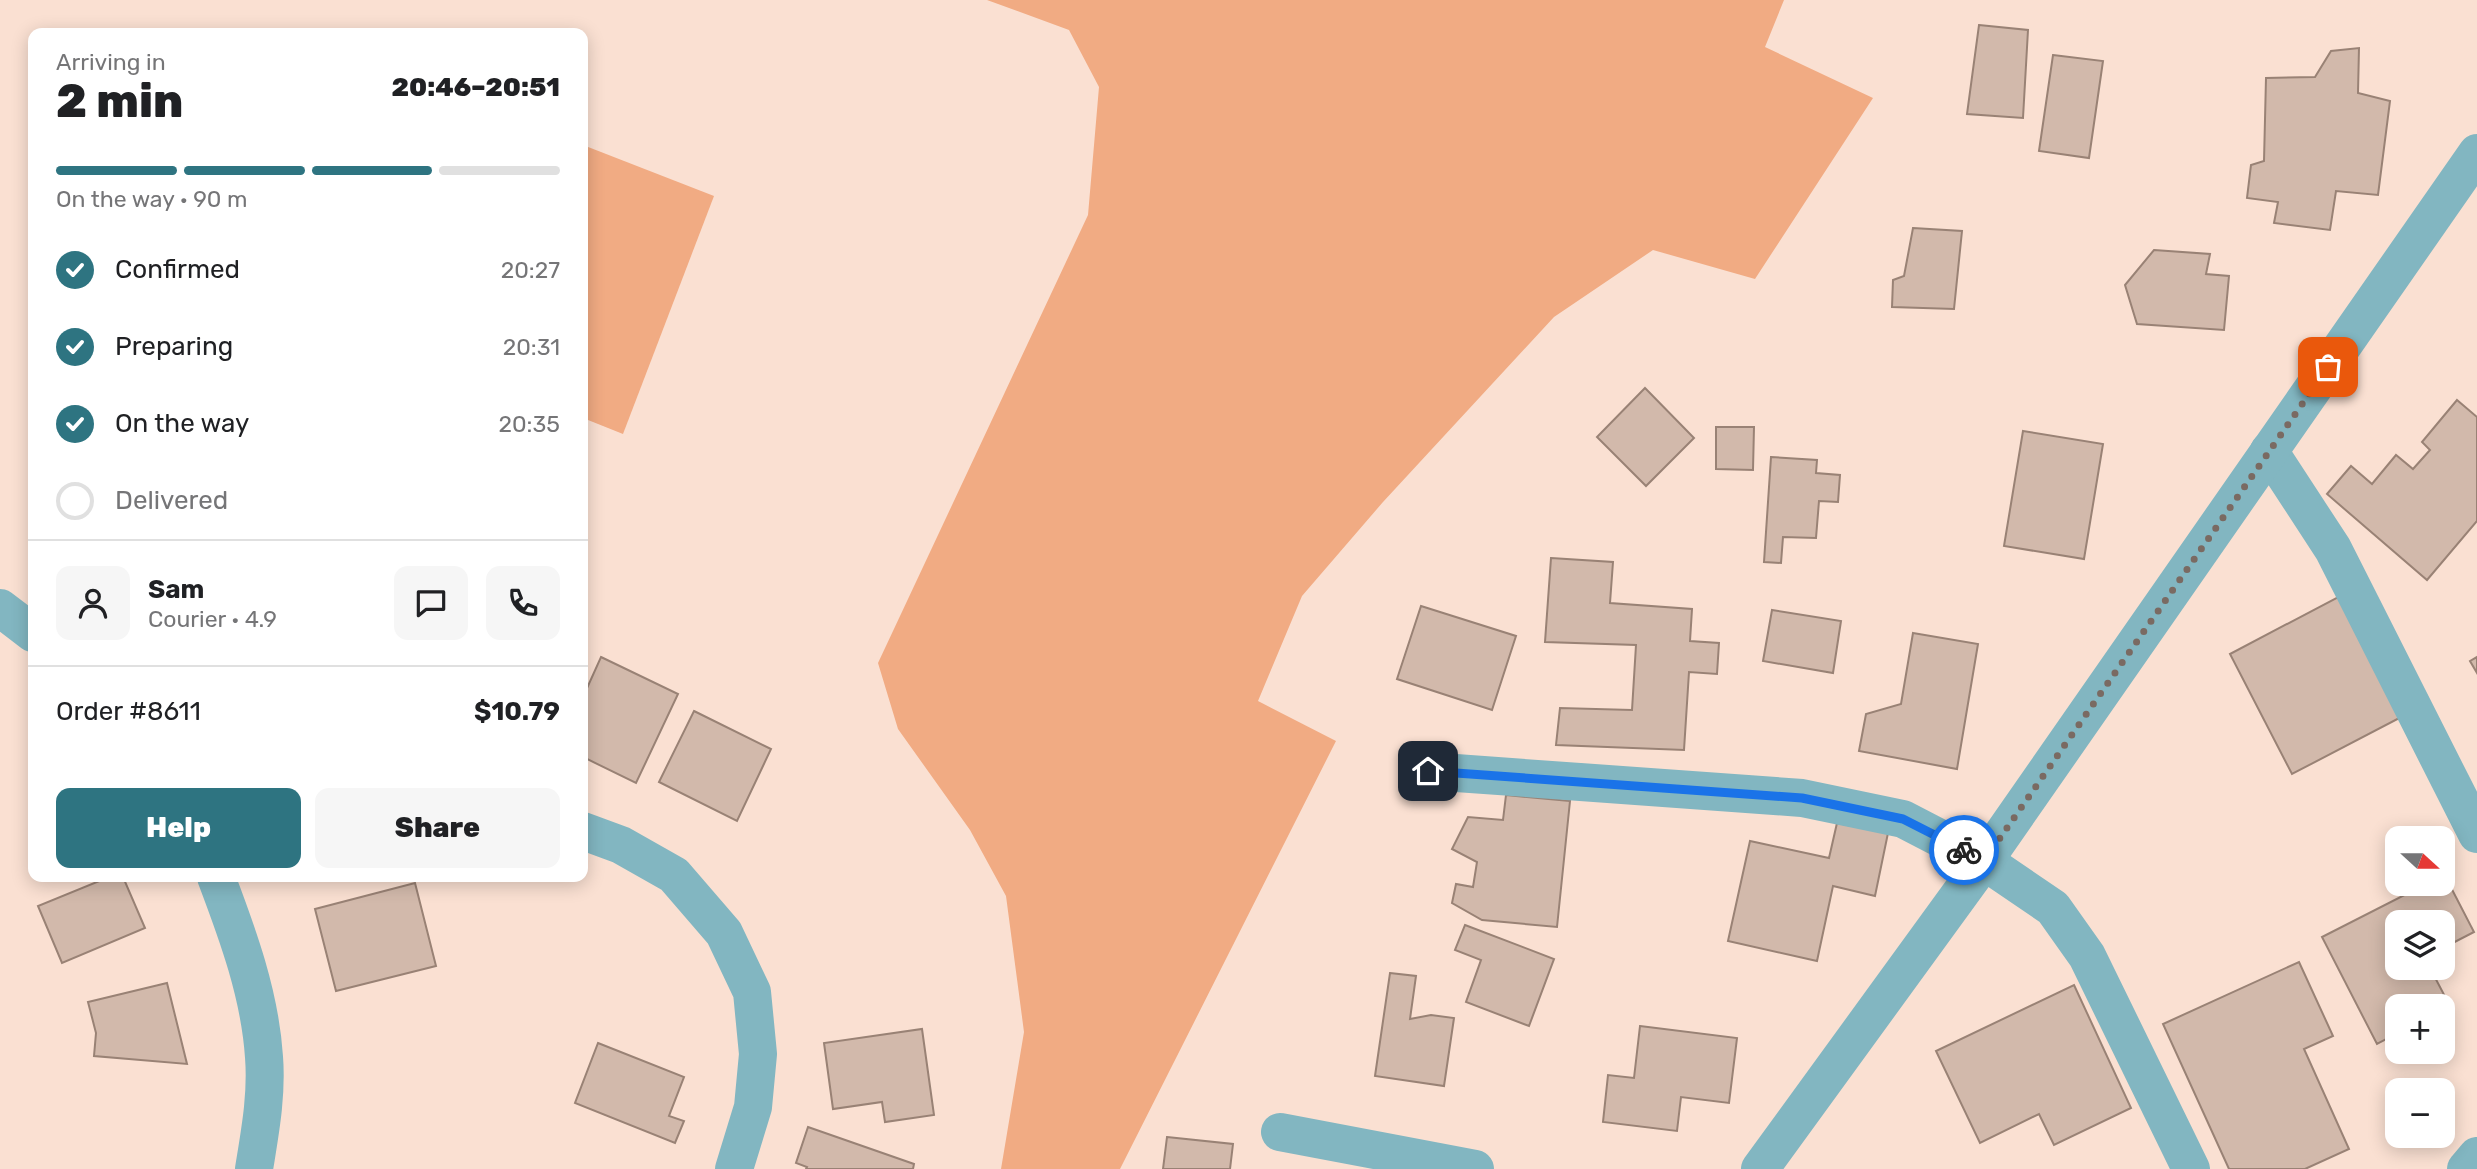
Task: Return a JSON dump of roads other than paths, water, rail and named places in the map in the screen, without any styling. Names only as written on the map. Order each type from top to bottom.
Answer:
[{"type":"street","points":[[1760,1169],[1984,861],[2477,153]]},
{"type":"street","points":[[2269,451],[2333,549],[2477,834]]},
{"type":"street","points":[[0,608],[21,631]]},
{"type":"street","points":[[1428,771],[1802,798],[1903,819],[1984,861],[2053,908],[2087,956],[2190,1169]]},
{"type":"street","points":[[588,833],[621,845],[674,875],[724,933],[752,992],[758,1054],[753,1107],[734,1169]]},
{"type":"street","points":[[226,882],[258,1004],[265,1058],[263,1116],[254,1169]]},
{"type":"street","points":[[1280,1132],[1475,1169]]},
{"type":"street","points":[[2466,1169],[2477,1156]]}]
